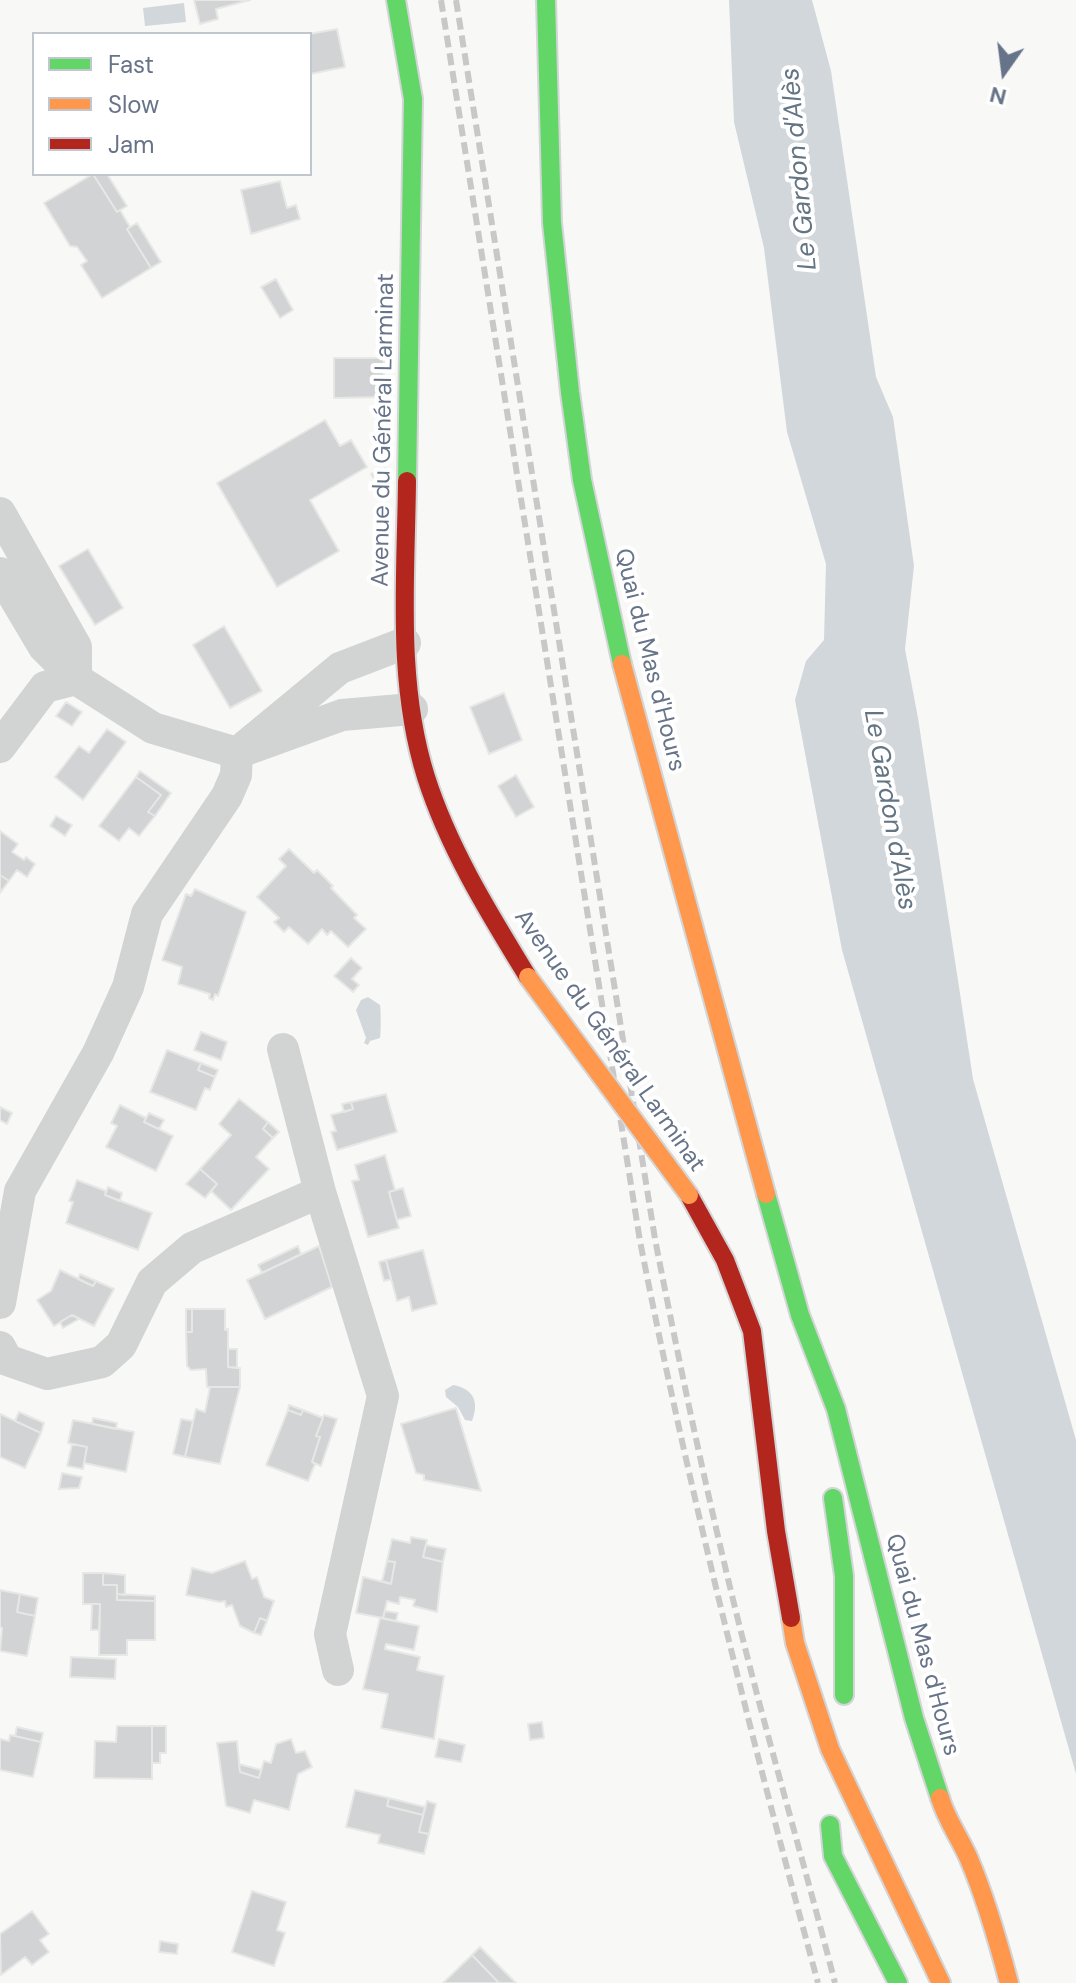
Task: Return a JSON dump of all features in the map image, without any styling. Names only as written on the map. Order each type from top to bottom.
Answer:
[{"type":"street","name":"Avenue du Général Larminat","points":[[396,0],[413,99],[405,643],[412,709],[426,776],[469,881],[528,977],[689,1195],[725,1260],[752,1331],[776,1531],[795,1643],[830,1749],[941,1983]]},
{"type":"street","name":"Quai du Mas d'Hours","points":[[546,0],[552,223],[566,365],[582,480],[626,682],[800,1315],[822,1428]]},
{"type":"street","points":[[0,513],[76,647],[76,679]]},
{"type":"street","points":[[0,573],[44,647],[76,679],[153,728],[237,753],[342,715],[412,709]]},
{"type":"street","points":[[0,1303],[10,1192],[110,1027],[128,987],[147,914],[227,796],[236,775],[237,753],[340,668],[405,643]]},
{"type":"street","points":[[0,747],[45,687],[76,679]]},
{"type":"street","points":[[283,1049],[320,1192],[383,1396],[330,1634],[338,1670]]},
{"type":"street","points":[[0,1347],[7,1360],[47,1374],[102,1362],[121,1345],[152,1282],[192,1248],[320,1192]]},
{"type":"street","name":"Quai du Mas d'Hours","points":[[800,1315],[836,1409],[914,1718],[947,1821],[968,1857],[995,1928],[1009,1983]]},
{"type":"street","points":[[831,1487],[844,1576],[844,1695]]},
{"type":"street","points":[[830,1825],[833,1856],[898,1983]]},
{"type":"street","points":[[968,1857],[1006,1907]]},
{"type":"water","name":"Le Gardon d'Alès","points":[[729,0],[812,0],[831,71],[876,377],[893,417],[914,566],[905,649],[973,1079],[1076,1440],[1076,1774],[842,950],[795,700],[806,661],[824,640],[826,564],[787,432],[764,248],[734,122]]},
{"type":"water","points":[[184,3],[186,22],[145,26],[143,8]]},
{"type":"water","points":[[368,997],[380,1005],[381,1022],[380,1038],[370,1041],[368,1045],[364,1043],[366,1038],[356,1010],[361,1000]]},
{"type":"water","points":[[453,1385],[471,1393],[475,1403],[472,1421],[465,1420],[458,1407],[446,1397],[445,1390]]},
{"type":"building","points":[[194,0],[250,0],[216,9],[218,19],[200,24]]},
{"type":"building","points":[[337,29],[345,67],[312,74],[312,33]]},
{"type":"building","points":[[94,176],[117,212],[120,210],[130,227],[127,229],[151,268],[102,298],[81,265],[87,261],[77,247],[70,246],[44,203]]},
{"type":"building","points":[[94,176],[108,176],[127,206],[117,212]]},
{"type":"building","points":[[280,181],[287,208],[296,205],[300,219],[251,234],[241,190]]},
{"type":"building","points":[[137,223],[161,262],[151,268],[127,229]]},
{"type":"building","points":[[276,279],[293,310],[280,318],[261,287]]},
{"type":"building","points":[[334,358],[384,358],[384,397],[334,398]]},
{"type":"building","points":[[325,420],[340,446],[351,440],[367,467],[310,500],[339,551],[277,587],[217,483]]},
{"type":"building","points":[[385,468],[386,489],[380,489],[371,474]]},
{"type":"building","points":[[88,549],[123,608],[95,625],[59,566]]},
{"type":"building","points":[[224,626],[262,691],[230,708],[193,645]]},
{"type":"building","points":[[504,693],[522,740],[489,754],[470,707]]},
{"type":"building","points":[[66,702],[82,712],[72,726],[56,716]]},
{"type":"building","points":[[107,729],[126,742],[83,800],[55,777],[79,746],[89,753]]},
{"type":"building","points":[[140,771],[171,793],[155,816],[148,812],[161,795],[136,777]]},
{"type":"building","points":[[516,775],[534,807],[516,817],[498,786]]},
{"type":"building","points":[[136,777],[161,795],[148,812],[155,816],[139,836],[129,828],[119,841],[99,826]]},
{"type":"building","points":[[56,816],[72,825],[65,836],[50,826]]},
{"type":"building","points":[[0,831],[18,844],[12,852],[35,864],[27,877],[17,870],[9,881],[0,875]]},
{"type":"building","points":[[289,849],[333,886],[331,888],[357,915],[354,918],[366,929],[348,947],[331,931],[327,935],[322,929],[308,944],[289,927],[284,932],[274,922],[279,918],[257,897],[286,866],[279,859]]},
{"type":"building","points":[[0,875],[9,881],[0,893]]},
{"type":"building","points":[[195,889],[246,912],[218,996],[215,994],[213,1000],[209,998],[210,994],[178,984],[182,967],[162,960],[186,894],[191,896]]},
{"type":"building","points":[[351,958],[362,968],[352,979],[359,985],[353,992],[334,976]]},
{"type":"building","points":[[201,1032],[227,1042],[221,1060],[194,1050]]},
{"type":"building","points":[[167,1050],[201,1063],[198,1070],[215,1077],[210,1090],[205,1088],[196,1110],[150,1092]]},
{"type":"building","points":[[201,1063],[218,1070],[215,1077],[198,1070]]},
{"type":"building","points":[[386,1094],[397,1132],[337,1150],[331,1132],[336,1131],[331,1115],[353,1109],[351,1102]]},
{"type":"building","points":[[239,1099],[268,1122],[263,1129],[273,1138],[256,1157],[269,1169],[231,1210],[211,1191],[217,1184],[200,1169],[231,1135],[219,1124]]},
{"type":"building","points":[[351,1102],[353,1109],[344,1112],[342,1104]]},
{"type":"building","points":[[120,1105],[146,1118],[144,1122],[173,1136],[156,1171],[106,1147],[117,1126],[111,1123]]},
{"type":"building","points":[[0,1107],[12,1113],[7,1124],[0,1120]]},
{"type":"building","points":[[149,1113],[164,1120],[159,1129],[144,1122]]},
{"type":"building","points":[[268,1122],[279,1132],[273,1138],[263,1129]]},
{"type":"building","points":[[385,1155],[395,1190],[389,1192],[399,1228],[368,1237],[352,1181],[359,1180],[355,1165]]},
{"type":"building","points":[[200,1169],[217,1184],[205,1198],[186,1184]]},
{"type":"building","points":[[77,1180],[106,1191],[105,1195],[152,1213],[138,1250],[66,1223],[73,1202],[69,1201]]},
{"type":"building","points":[[108,1187],[122,1193],[120,1201],[105,1195]]},
{"type":"building","points":[[403,1188],[411,1216],[397,1220],[389,1192]]},
{"type":"building","points":[[298,1246],[301,1254],[262,1273],[258,1265]]},
{"type":"building","points":[[319,1246],[332,1287],[265,1319],[247,1280]]},
{"type":"building","points":[[423,1250],[437,1304],[412,1311],[409,1297],[397,1301],[386,1260]]},
{"type":"building","points":[[386,1260],[391,1279],[384,1281],[379,1262]]},
{"type":"building","points":[[60,1270],[93,1286],[96,1281],[114,1289],[94,1326],[72,1315],[54,1326],[37,1300],[51,1291]]},
{"type":"building","points":[[80,1274],[96,1281],[93,1286],[78,1279]]},
{"type":"building","points":[[186,1309],[192,1309],[192,1332],[186,1332]]},
{"type":"building","points":[[192,1309],[225,1309],[228,1367],[240,1368],[240,1387],[207,1387],[206,1369],[191,1370],[187,1366],[186,1332],[192,1332]]},
{"type":"building","points":[[72,1315],[79,1319],[63,1328],[60,1322]]},
{"type":"building","points":[[228,1349],[237,1349],[237,1368],[228,1367]]},
{"type":"building","points":[[210,1387],[240,1387],[220,1464],[185,1457],[196,1409],[205,1412]]},
{"type":"building","points":[[289,1405],[303,1410],[301,1415],[288,1410]]},
{"type":"building","points":[[456,1408],[481,1491],[424,1480],[424,1475],[416,1473],[401,1424]]},
{"type":"building","points":[[288,1410],[301,1415],[303,1410],[323,1418],[316,1436],[320,1437],[312,1462],[315,1464],[308,1481],[266,1465]]},
{"type":"building","points":[[19,1412],[44,1423],[41,1433],[15,1421]]},
{"type":"building","points":[[0,1414],[41,1433],[25,1468],[0,1457]]},
{"type":"building","points":[[324,1415],[337,1419],[321,1466],[312,1462],[320,1437],[316,1436]]},
{"type":"building","points":[[93,1418],[117,1423],[116,1429],[92,1424]]},
{"type":"building","points":[[181,1419],[193,1421],[185,1457],[173,1454]]},
{"type":"building","points":[[73,1420],[134,1432],[126,1472],[84,1463],[87,1447],[68,1443]]},
{"type":"building","points":[[72,1444],[87,1447],[83,1469],[67,1466]]},
{"type":"building","points":[[62,1473],[82,1477],[79,1488],[59,1489]]},
{"type":"building","points":[[411,1537],[427,1540],[423,1557],[443,1562],[437,1612],[413,1606],[415,1600],[400,1597],[399,1604],[387,1601],[383,1618],[356,1613],[363,1577],[391,1584],[395,1562],[387,1561],[392,1539],[410,1543]]},
{"type":"building","points":[[426,1545],[446,1549],[443,1562],[423,1557]]},
{"type":"building","points":[[245,1561],[252,1579],[257,1577],[264,1597],[274,1601],[267,1621],[260,1618],[254,1633],[240,1626],[232,1605],[226,1607],[225,1601],[186,1595],[192,1568],[212,1573]]},
{"type":"building","points":[[387,1561],[395,1562],[391,1584],[382,1581]]},
{"type":"building","points":[[83,1573],[103,1573],[103,1585],[117,1585],[117,1600],[155,1601],[155,1640],[127,1640],[127,1655],[99,1655],[100,1604],[83,1604]]},
{"type":"building","points":[[103,1573],[125,1575],[125,1595],[117,1594],[117,1585],[103,1585]]},
{"type":"building","points":[[0,1590],[20,1594],[17,1612],[35,1616],[27,1656],[0,1651]]},
{"type":"building","points":[[20,1594],[38,1598],[35,1616],[17,1612]]},
{"type":"building","points":[[117,1594],[155,1596],[155,1601],[117,1600]]},
{"type":"building","points":[[92,1604],[100,1604],[99,1630],[91,1630]]},
{"type":"building","points":[[385,1611],[398,1613],[396,1621],[383,1618]]},
{"type":"building","points":[[260,1618],[267,1621],[261,1635],[254,1633]]},
{"type":"building","points":[[380,1618],[419,1626],[414,1650],[386,1644],[385,1649],[420,1657],[417,1670],[444,1676],[434,1739],[381,1728],[388,1694],[363,1689]]},
{"type":"building","points":[[71,1657],[116,1659],[115,1679],[70,1677]]},
{"type":"building","points":[[542,1722],[544,1738],[530,1740],[528,1724]]},
{"type":"building","points":[[117,1726],[152,1726],[152,1779],[94,1778],[95,1741],[116,1742]]},
{"type":"building","points":[[152,1726],[166,1726],[166,1753],[160,1753],[160,1763],[152,1763]]},
{"type":"building","points":[[17,1727],[43,1733],[41,1742],[15,1736]]},
{"type":"building","points":[[10,1735],[41,1742],[33,1777],[0,1770],[0,1739],[9,1741]]},
{"type":"building","points":[[291,1739],[296,1753],[305,1751],[312,1767],[298,1774],[289,1810],[254,1800],[250,1813],[226,1806],[217,1743],[237,1741],[240,1772],[259,1778],[264,1761],[271,1763],[276,1744]]},
{"type":"building","points":[[439,1739],[465,1745],[461,1762],[435,1757]]},
{"type":"building","points":[[239,1764],[261,1770],[259,1778],[240,1772]]},
{"type":"building","points":[[355,1790],[389,1798],[387,1806],[423,1815],[419,1832],[429,1834],[424,1854],[378,1843],[380,1835],[346,1827]]},
{"type":"building","points":[[389,1798],[425,1807],[423,1815],[387,1806]]},
{"type":"building","points":[[427,1801],[436,1804],[429,1834],[419,1832]]},
{"type":"building","points":[[252,1891],[286,1902],[277,1930],[285,1933],[274,1966],[232,1952]]},
{"type":"building","points":[[32,1911],[49,1934],[40,1940],[49,1952],[32,1965],[25,1957],[1,1975],[0,1934]]},
{"type":"building","points":[[160,1941],[178,1944],[177,1954],[159,1952]]},
{"type":"building","points":[[480,1947],[516,1983],[499,1983],[472,1955]]},
{"type":"building","points":[[472,1955],[499,1983],[443,1983]]},
{"type":"railway","points":[[441,0],[640,1241],[722,1614],[818,1983]]},
{"type":"railway","points":[[456,0],[655,1239],[691,1417],[732,1595],[835,1983]]},
{"type":"traffic: fast","points":[[396,0],[413,99],[407,481]]},
{"type":"traffic: fast","points":[[546,0],[552,223],[570,392],[582,480],[622,664]]},
{"type":"traffic: fast","points":[[766,1194],[800,1315],[836,1409],[914,1718],[940,1798]]},
{"type":"traffic: fast","points":[[833,1498],[844,1576],[844,1695]]},
{"type":"traffic: fast","points":[[830,1825],[833,1856],[898,1983]]},
{"type":"traffic: slow","points":[[622,664],[766,1194]]},
{"type":"traffic: slow","points":[[528,977],[689,1195]]},
{"type":"traffic: slow","points":[[791,1618],[795,1643],[830,1749],[941,1983]]},
{"type":"traffic: slow","points":[[940,1798],[981,1889],[1009,1983]]},
{"type":"traffic: jam","points":[[407,481],[405,630],[410,704],[417,741],[426,777],[446,830],[485,905],[528,977]]},
{"type":"traffic: jam","points":[[689,1195],[725,1260],[752,1331],[776,1531],[791,1618]]}]
